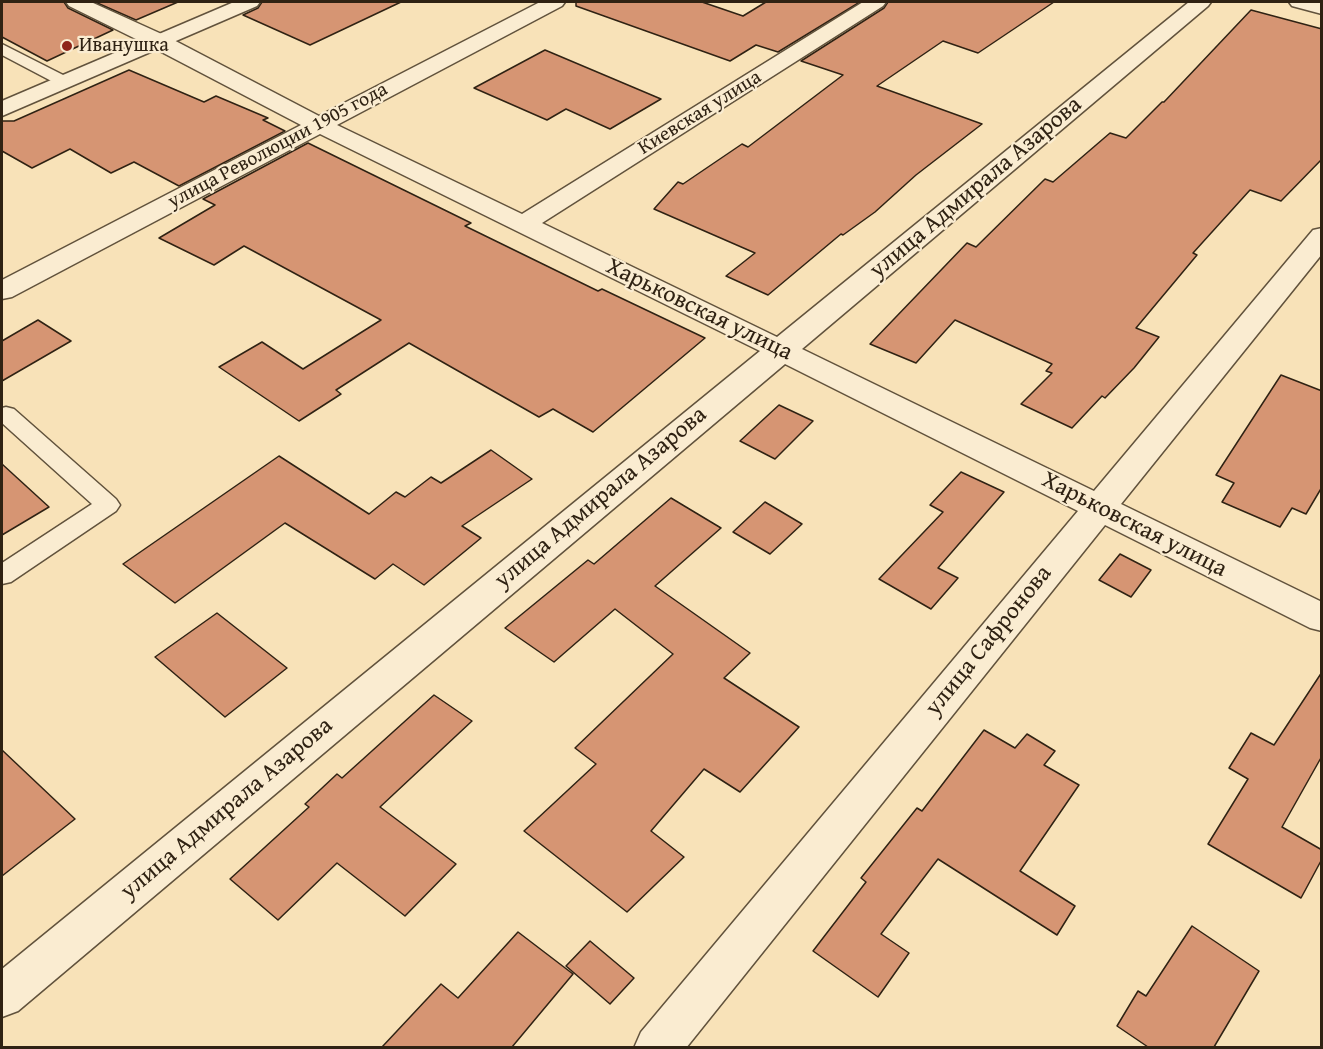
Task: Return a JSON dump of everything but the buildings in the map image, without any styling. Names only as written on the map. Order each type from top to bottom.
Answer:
[{"type":"street","name":"Харьковская улица","points":[[76,2],[158,41],[317,124],[1099,506],[1322,618]]},
{"type":"street","points":[[2,109],[250,2]]},
{"type":"street","name":"улица Революции 1905 года","points":[[2,291],[317,124],[555,2]]},
{"type":"street","name":"Киевская улица","points":[[523,225],[876,2]]},
{"type":"street","name":"улица Адмирала Азарова","points":[[2,996],[1201,2]]},
{"type":"street","points":[[1299,2],[1322,8]]},
{"type":"street","name":"улица Сафронова","points":[[657,1047],[1322,236]]},
{"type":"lane","points":[[2,48],[65,82]]},
{"type":"lane","points":[[2,416],[6,414],[108,505],[2,575]]},
{"type":"place","name":"Иванушка","points":[[67,46]]}]
